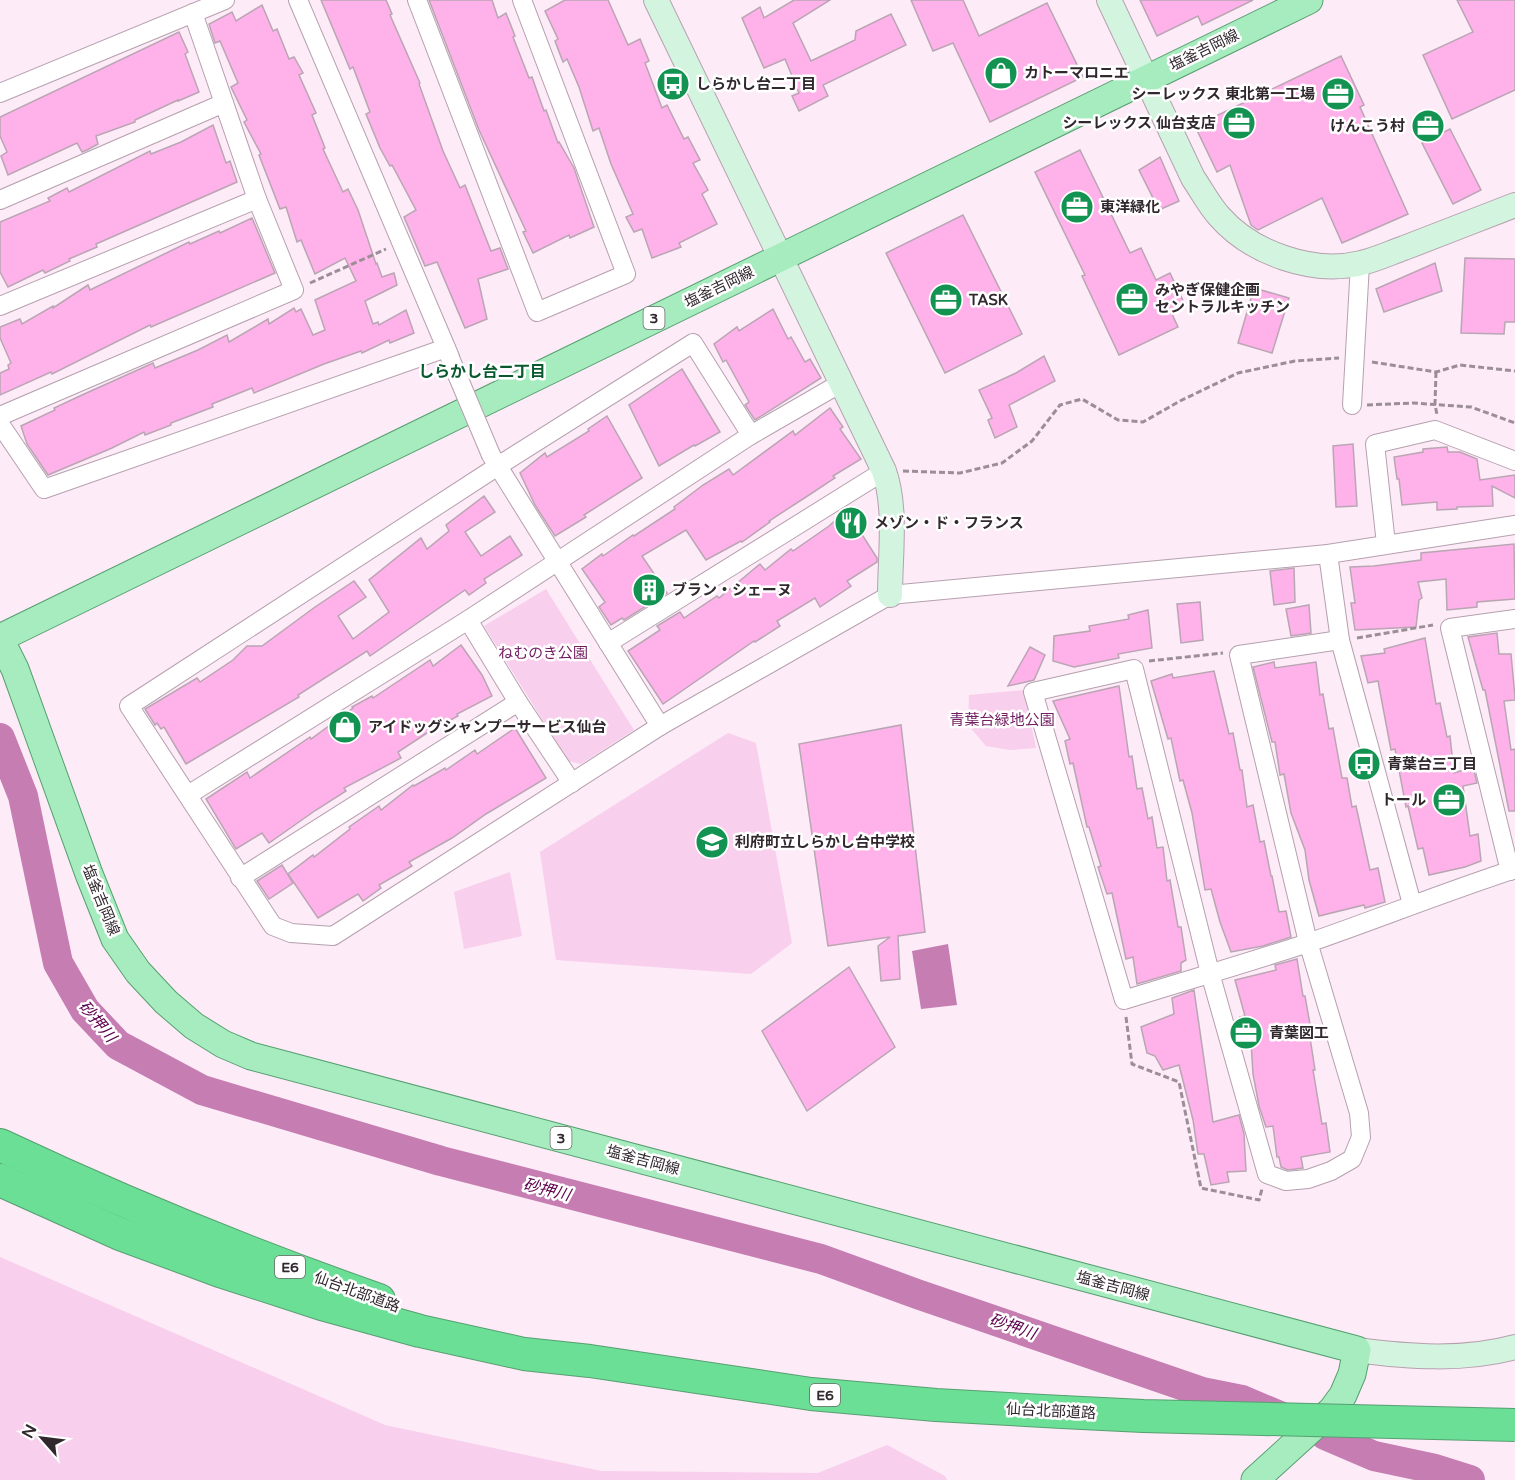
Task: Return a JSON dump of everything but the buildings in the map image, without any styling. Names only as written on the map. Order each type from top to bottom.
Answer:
[{"type":"highway","name":"仙台北部道路","points":[[0,1145],[135,1206],[328,1282],[424,1315],[590,1361]]},
{"type":"highway","name":"仙台北部道路","points":[[0,1180],[120,1234],[322,1304],[420,1331],[524,1354],[590,1361],[811,1394],[936,1405],[1143,1416],[1515,1425]]},
{"type":"main road","name":"塩釜吉岡線","points":[[1308,0],[0,639],[15,669],[89,874],[115,939],[138,972],[166,1002],[194,1026],[223,1044],[251,1056],[1357,1350]]},
{"type":"main road","points":[[1255,1480],[1332,1410],[1343,1395],[1352,1374],[1357,1350]]},
{"type":"street","points":[[0,93],[225,0]]},
{"type":"street","points":[[298,0],[494,460],[660,726]]},
{"type":"street","points":[[417,0],[537,312],[626,274],[522,0]]},
{"type":"street","points":[[656,0],[840,383],[893,471],[889,485],[891,506],[890,595]]},
{"type":"street","points":[[1109,0],[1193,178],[1216,212],[1235,231],[1251,243],[1279,258],[1313,265],[1360,264],[1515,205]]},
{"type":"street","points":[[0,416],[294,290],[256,199],[193,13]]},
{"type":"street","points":[[0,200],[224,103]]},
{"type":"street","points":[[0,306],[256,199]]},
{"type":"street","points":[[1352,405],[1360,264]]},
{"type":"street","points":[[751,435],[693,343],[494,460],[129,706],[273,926],[291,933],[333,936],[660,726],[890,595],[1328,554],[1515,525]]},
{"type":"street","points":[[0,424],[44,489],[448,353]]},
{"type":"street","points":[[188,795],[468,620],[751,435],[840,383]]},
{"type":"street","points":[[1386,544],[1375,444],[1435,430],[1515,461]]},
{"type":"street","points":[[608,643],[893,471]]},
{"type":"street","points":[[1328,554],[1340,640],[1412,903]]},
{"type":"street","points":[[1340,640],[1239,655],[1308,942],[1359,1113],[1361,1137],[1352,1159],[1331,1171],[1308,1179],[1286,1181],[1267,1174],[1210,973],[1134,669],[1033,692],[1124,1000],[1210,973],[1308,942],[1412,903],[1513,870],[1450,628],[1515,619]]},
{"type":"street","points":[[468,620],[518,702],[572,783]]},
{"type":"street","points":[[240,878],[518,702]]},
{"type":"street","points":[[1357,1350],[1393,1355],[1466,1356],[1495,1353],[1515,1347]]},
{"type":"path","points":[[294,290],[401,242]]},
{"type":"path","points":[[893,471],[960,473],[1002,463],[1032,441],[1060,405],[1082,399],[1118,420],[1143,422],[1238,373],[1295,361],[1345,357],[1436,372],[1460,365],[1515,371]]},
{"type":"path","points":[[1436,372],[1435,404],[1440,432]]},
{"type":"path","points":[[1352,405],[1413,403],[1470,407],[1515,423]]},
{"type":"path","points":[[1340,640],[1438,624],[1450,628]]},
{"type":"path","points":[[1134,669],[1148,661],[1225,652],[1239,655]]},
{"type":"path","points":[[1124,1000],[1132,1064],[1179,1082],[1201,1188],[1259,1200],[1267,1174]]},
{"type":"green space","name":"ねむのき公園","points":[[546,589],[634,730],[581,764],[568,761],[484,626]]},
{"type":"green space","name":"青葉台緑地公園","points":[[1024,690],[1036,748],[1010,750],[986,746],[968,725],[969,695]]},
{"type":"green space","points":[[728,733],[756,743],[792,943],[751,974],[556,960],[540,852]]},
{"type":"green space","points":[[510,872],[522,936],[464,949],[454,892]]},
{"type":"green space","points":[[0,1257],[385,1425],[601,1471],[818,1473],[887,1445],[945,1476],[947,1480],[0,1480]]},
{"type":"shaded area","points":[[948,944],[957,1005],[921,1009],[912,951]]},
{"type":"waterway","name":"砂押川","points":[[0,738],[23,796],[58,963],[85,1010],[118,1045],[202,1090],[441,1161],[821,1259],[1202,1392],[1242,1400],[1287,1419]]},
{"type":"waterway","name":"砂押川","points":[[1325,1435],[1374,1456],[1435,1469],[1470,1480]]},
{"type":"place","name":"カトーマロニエ","points":[[1001,73]]},
{"type":"place","name":"しらかし台二丁目","points":[[673,84]]},
{"type":"place","name":"シーレックス 東北第一工場","points":[[1338,94]]},
{"type":"place","name":"シーレックス 仙台支店","points":[[1239,123]]},
{"type":"place","name":"けんこう村","points":[[1428,126]]},
{"type":"place","name":"東洋緑化","points":[[1077,207]]},
{"type":"place","name":"みやぎ保健企画 セントラルキッチン","points":[[1132,299]]},
{"type":"place","name":"TASK","points":[[946,300]]},
{"type":"place","name":"メゾン・ド・フランス","points":[[851,523]]},
{"type":"place","name":"ブラン・シェーヌ","points":[[649,590]]},
{"type":"place","name":"アイドッグシャンプーサービス仙台","points":[[345,727]]},
{"type":"place","name":"青葉台三丁目","points":[[1364,764]]},
{"type":"place","name":"トール","points":[[1449,800]]},
{"type":"place","name":"利府町立しらかし台中学校","points":[[712,842]]},
{"type":"place","name":"青葉図工","points":[[1246,1033]]},
{"type":"district","name":"しらかし台二丁目","points":[[482,371]]}]
